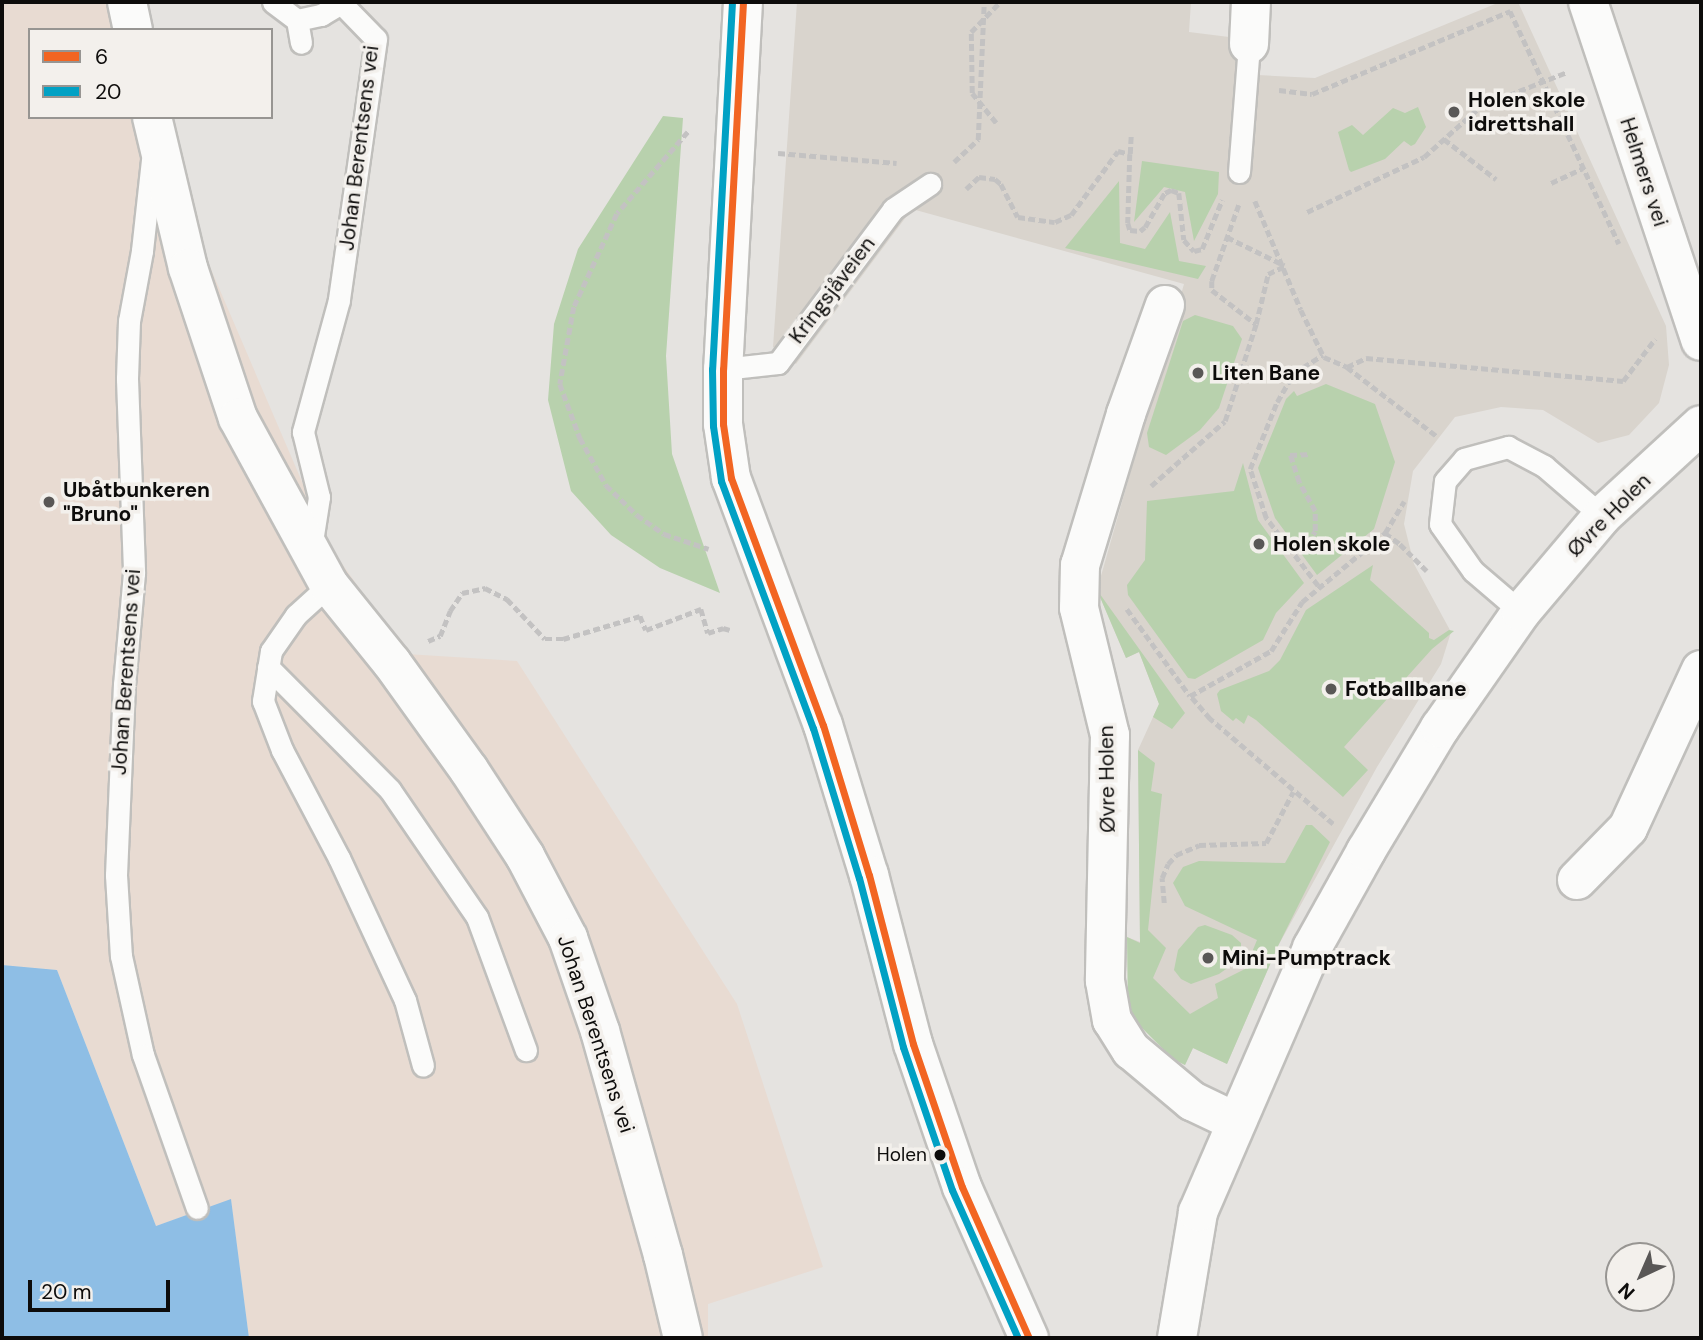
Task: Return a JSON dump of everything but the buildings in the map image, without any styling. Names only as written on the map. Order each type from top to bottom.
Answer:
[{"type":"street","points":[[127,2],[133,28]]},
{"type":"street","points":[[743,2],[723,369],[723,424],[737,496],[823,724],[869,875],[913,1044],[962,1187],[1029,1338]]},
{"type":"street","points":[[1249,44],[1251,2]]},
{"type":"street","name":"Helmers vei","points":[[1588,2],[1701,341]]},
{"type":"street","name":"Johan Berentsens vei","points":[[153,122],[188,268],[238,418],[329,585],[392,663],[468,770],[525,856],[568,938],[600,1031],[663,1255],[683,1338]]},
{"type":"street","name":"Øvre Holen","points":[[1164,305],[1126,414],[1080,565],[1079,608],[1110,735],[1105,981],[1112,1020],[1131,1050],[1192,1101],[1236,1122]]},
{"type":"street","name":"Øvre Holen","points":[[1177,1338],[1198,1212],[1312,948],[1366,851],[1440,728],[1521,612],[1602,516],[1701,425]]},
{"type":"street","points":[[1577,880],[1628,828],[1701,670]]},
{"type":"lane","points":[[272,2],[297,20],[301,43]]},
{"type":"lane","name":"Johan Berentsens vei","points":[[297,20],[321,15],[341,2],[376,39],[339,300],[303,432],[319,497],[311,552]]},
{"type":"lane","points":[[1239,172],[1249,44]]},
{"type":"lane","name":"Johan Berentsens vei","points":[[153,122],[142,251],[129,321],[127,379],[134,573],[123,696],[116,875],[121,956],[143,1055],[197,1208]]},
{"type":"lane","name":"Kringsjåveien","points":[[723,369],[778,363],[893,209],[930,184]]},
{"type":"lane","points":[[1521,612],[1473,571],[1440,524],[1445,481],[1464,459],[1508,447],[1544,466],[1602,516]]},
{"type":"lane","points":[[329,585],[296,615],[271,651],[263,701],[282,750],[339,859],[405,1000],[423,1066]]},
{"type":"lane","points":[[268,667],[390,790],[477,917],[526,1050]]},
{"type":"path","points":[[930,184],[978,140],[984,2]]},
{"type":"path","points":[[996,123],[972,93],[971,32],[1000,2]]},
{"type":"path","points":[[1246,86],[1312,94],[1510,10],[1625,256]]},
{"type":"path","points":[[1307,212],[1424,157],[1480,107],[1567,72]]},
{"type":"path","points":[[688,132],[617,214],[574,307],[560,384],[580,438],[606,485],[637,515],[664,534],[712,550]]},
{"type":"path","points":[[1131,135],[1130,230],[1140,231],[1145,227],[1165,193],[1171,190],[1179,192],[1184,240],[1194,251],[1202,249],[1221,201],[1239,172]]},
{"type":"path","points":[[1444,139],[1496,179]]},
{"type":"path","points":[[979,177],[995,179],[1001,184],[1018,217],[1055,222],[1071,215],[1118,151],[1130,154]]},
{"type":"path","points":[[778,153],[909,164]]},
{"type":"path","points":[[1551,183],[1583,168]]},
{"type":"path","points":[[1239,172],[1239,205],[1212,281],[1212,290],[1256,324]]},
{"type":"path","points":[[1257,204],[1301,310],[1324,357],[1347,367],[1441,439],[1434,450]]},
{"type":"path","points":[[1227,237],[1284,266]]},
{"type":"path","points":[[1145,491],[1225,421],[1256,324],[1268,274],[1284,266]]},
{"type":"path","points":[[1347,367],[1366,358],[1623,381],[1661,331]]},
{"type":"path","points":[[1318,586],[1266,518],[1250,469],[1277,402],[1294,373],[1324,357]]},
{"type":"path","points":[[1293,552],[1307,543],[1315,531],[1315,511],[1299,482],[1290,456],[1311,454]]},
{"type":"path","points":[[1190,696],[1271,651],[1291,616],[1318,586],[1384,533],[1402,509],[1408,490]]},
{"type":"path","points":[[440,636],[450,611],[462,593],[485,588],[507,599],[545,639],[563,639],[640,616],[646,630],[701,609],[708,634],[723,628],[730,630]]},
{"type":"path","points":[[1123,603],[1190,696],[1210,719],[1293,792],[1366,851]]},
{"type":"path","points":[[1164,903],[1162,878],[1168,864],[1176,855],[1199,845],[1266,843],[1293,792]]},
{"type":"shaded area","points":[[2,2],[132,2],[138,28],[28,28],[28,119],[160,119],[177,190],[330,547],[406,654],[517,661],[737,1004],[823,1267],[708,1304],[708,1338],[249,1338],[231,1200],[156,1226],[57,970],[2,965]]},
{"type":"shaded area","name":"Holen skole","points":[[797,2],[1191,2],[1189,32],[1261,41],[1258,75],[1315,78],[1500,2],[1518,2],[1666,326],[1669,365],[1659,403],[1629,435],[1598,443],[1543,410],[1501,407],[1455,417],[1413,471],[1404,524],[1414,564],[1451,632],[1441,664],[1377,767],[1278,946],[1227,1064],[1193,1048],[1185,1065],[1173,1059],[1127,937],[1140,942],[1138,750],[1159,704],[1139,652],[1126,658],[1097,590],[1184,284],[912,209],[796,364],[773,347]]},
{"type":"green space","points":[[1418,107],[1426,127],[1415,144],[1411,146],[1404,141],[1385,159],[1351,172],[1349,170],[1338,132],[1352,125],[1363,135],[1393,108],[1405,113]]},
{"type":"green space","points":[[663,116],[683,118],[666,356],[672,454],[720,593],[660,568],[611,535],[571,491],[548,400],[554,324],[578,249]]},
{"type":"green space","points":[[1142,161],[1219,172],[1218,194],[1194,241],[1185,192],[1164,187],[1134,222]]},
{"type":"green space","points":[[1119,181],[1120,243],[1145,249],[1170,212],[1179,261],[1206,266],[1198,279],[1065,248]]},
{"type":"green space","name":"Liten Bane","points":[[1195,315],[1233,326],[1242,339],[1219,408],[1200,430],[1166,455],[1149,447],[1147,433],[1183,321]]},
{"type":"green space","points":[[1326,384],[1375,404],[1395,462],[1374,529],[1317,575],[1275,518],[1258,468],[1286,399],[1294,391],[1297,396]]},
{"type":"green space","points":[[1243,463],[1258,520],[1304,583],[1276,613],[1263,640],[1195,679],[1188,678],[1128,595],[1127,585],[1145,560],[1147,501],[1234,491]]},
{"type":"green space","points":[[1373,565],[1370,580],[1429,633],[1429,638],[1434,640],[1449,630],[1454,631],[1432,649],[1344,747],[1368,770],[1343,797],[1256,720],[1248,715],[1244,724],[1236,718],[1233,721],[1221,711],[1217,694],[1220,690],[1269,671],[1280,660],[1306,610]]},
{"type":"green space","points":[[1097,590],[1185,713],[1172,729],[1153,717],[1159,704],[1139,652],[1126,658]]},
{"type":"green space","points":[[1138,750],[1155,763],[1151,791],[1162,794],[1148,930],[1166,948],[1153,978],[1190,1014],[1218,998],[1215,984],[1245,969],[1257,940],[1185,906],[1173,883],[1183,867],[1199,861],[1285,863],[1306,825],[1312,825],[1330,842],[1278,946],[1227,1064],[1193,1048],[1185,1065],[1173,1059],[1128,1014],[1127,937],[1140,943]]},
{"type":"green space","name":"Mini-Pumptrack","points":[[1205,925],[1232,935],[1241,943],[1241,954],[1236,962],[1219,974],[1191,984],[1181,979],[1174,970],[1178,950],[1198,927]]},
{"type":"water","points":[[2,965],[57,970],[156,1226],[231,1199],[249,1338],[2,1338]]},
{"type":"transit line","name":"20","points":[[732,2],[712,369],[713,426],[721,481],[813,728],[859,878],[903,1047],[952,1190],[1018,1338]]},
{"type":"transit line","name":"6","points":[[743,2],[723,369],[723,424],[731,478],[823,725],[869,875],[913,1044],[962,1187],[1029,1338]]},
{"type":"place","name":"Holen skole idrettshall","points":[[1454,112]]},
{"type":"place","name":"Liten Bane","points":[[1198,373]]},
{"type":"place","name":"Ubåtbunkeren \"Bruno\"","points":[[49,502]]},
{"type":"place","name":"Holen skole","points":[[1259,544]]},
{"type":"place","name":"Fotballbane","points":[[1331,689]]},
{"type":"place","name":"Mini-Pumptrack","points":[[1208,958]]},
{"type":"place","name":"Holen","points":[[940,1155]]}]
